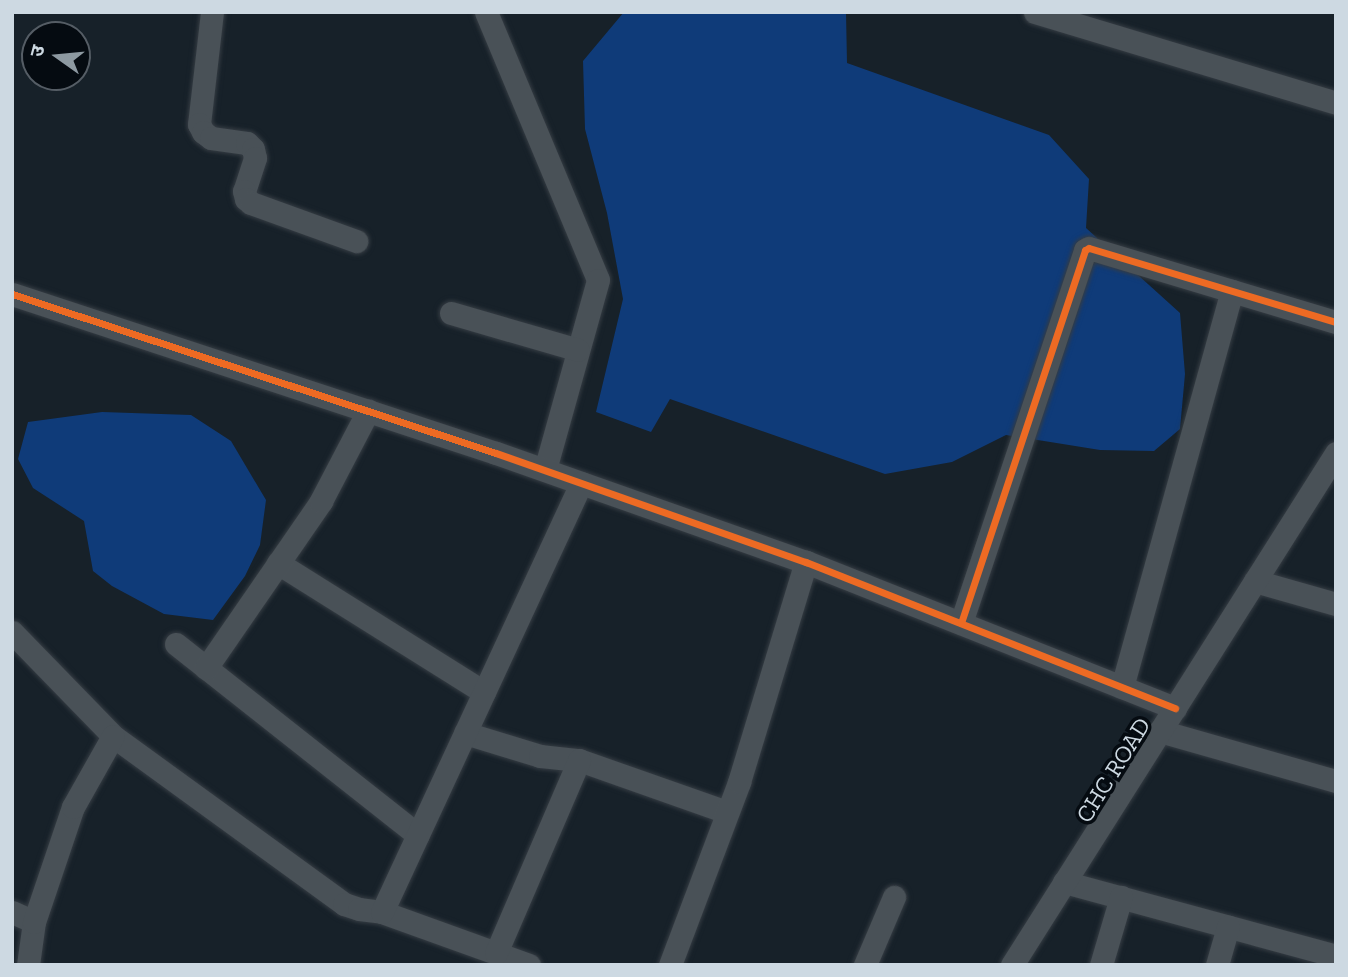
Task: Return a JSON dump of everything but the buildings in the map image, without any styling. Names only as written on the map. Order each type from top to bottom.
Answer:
[{"type":"street","points":[[212,12],[199,124],[203,132],[211,138],[247,143],[253,149],[255,158],[244,191],[246,199],[251,203],[356,241]]},
{"type":"street","points":[[486,12],[597,280],[545,470]]},
{"type":"street","points":[[1035,12],[1336,103]]},
{"type":"street","points":[[961,623],[1085,250],[1088,248],[1336,322]]},
{"type":"street","points":[[1122,687],[1232,291]]},
{"type":"street","points":[[12,294],[545,470],[806,562],[1175,708]]},
{"type":"street","points":[[451,313],[578,350]]},
{"type":"street","points":[[206,668],[321,501],[368,411]]},
{"type":"street","name":"CHC ROAD","points":[[1012,965],[1336,453]]},
{"type":"street","points":[[382,912],[581,483]]},
{"type":"street","points":[[670,965],[727,812],[806,562]]},
{"type":"street","points":[[278,564],[484,692]]},
{"type":"street","points":[[1255,581],[1336,604]]},
{"type":"street","points":[[12,632],[113,736],[344,904],[382,912],[529,965]]},
{"type":"street","points":[[176,644],[418,835]]},
{"type":"street","points":[[1160,732],[1336,781]]},
{"type":"street","points":[[466,733],[540,755],[579,760],[727,812]]},
{"type":"street","points":[[28,965],[34,922],[73,807],[113,736]]},
{"type":"street","points":[[496,953],[579,760]]},
{"type":"street","points":[[1064,882],[1336,956]]},
{"type":"street","points":[[865,965],[894,897]]},
{"type":"street","points":[[1101,965],[1121,897]]},
{"type":"street","points":[[12,912],[34,922]]},
{"type":"street","points":[[1217,965],[1228,927]]},
{"type":"water","points":[[624,12],[846,12],[847,63],[1049,135],[1089,179],[1086,228],[1180,313],[1185,374],[1180,429],[1154,451],[1100,450],[1006,435],[952,462],[885,474],[670,399],[651,432],[596,412],[623,299],[607,213],[585,129],[583,61]]},
{"type":"water","points":[[102,412],[191,415],[231,441],[266,500],[260,545],[245,576],[213,620],[164,614],[112,586],[93,571],[84,521],[33,488],[18,459],[28,422]]},
{"type":"cycle path","points":[[961,623],[1085,250],[1089,248],[1336,322]]},
{"type":"cycle path","points":[[12,294],[496,453],[806,562],[1175,708]]}]
